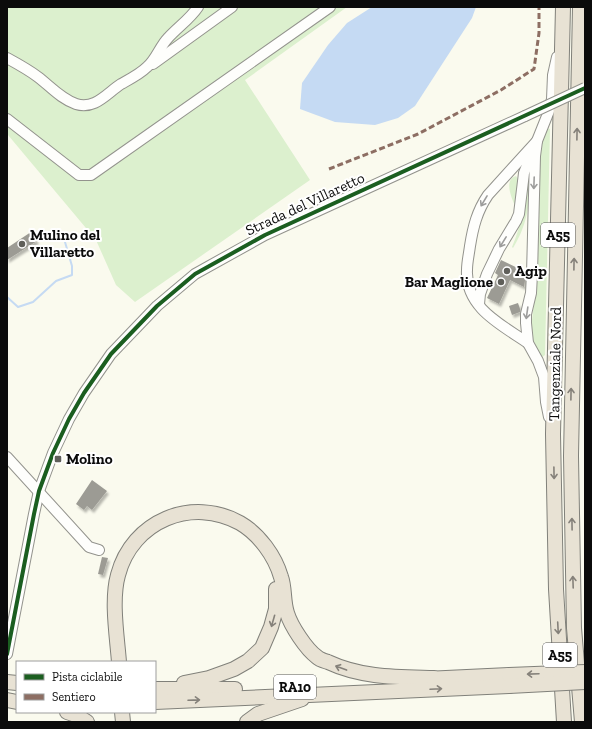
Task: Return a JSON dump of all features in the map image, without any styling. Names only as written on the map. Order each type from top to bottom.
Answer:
[{"type":"highway","name":"Tangenziale Nord","points":[[563,7],[553,434],[556,589],[564,722]]},
{"type":"highway","name":"Tangenziale Nord","points":[[580,7],[571,456],[573,592],[582,686],[582,722]]},
{"type":"highway","points":[[119,661],[116,606],[117,580],[120,567],[126,555],[140,536],[161,520],[174,515],[189,512],[206,512],[224,516],[241,523],[254,533],[268,550],[282,577],[287,613],[297,635],[317,657],[340,668],[362,674],[390,677],[434,678]]},
{"type":"highway","points":[[156,688],[209,678],[234,669],[248,661],[262,648],[271,627],[276,609],[276,585],[274,573],[262,543]]},
{"type":"highway","name":"RA10","points":[[156,702],[311,695],[509,680],[585,672]]},
{"type":"highway","name":"RA10","points":[[156,688],[224,689],[311,687],[434,678],[509,680],[582,686]]},
{"type":"highway","points":[[582,686],[585,710]]},
{"type":"highway","points":[[247,722],[258,714],[311,695]]},
{"type":"highway","points":[[70,713],[87,722]]},
{"type":"street","points":[[148,67],[164,43],[198,7]]},
{"type":"street","points":[[7,58],[38,77],[67,100],[76,104],[86,105],[103,99],[119,86],[232,7]]},
{"type":"street","points":[[7,119],[79,175],[90,175],[330,7]]},
{"type":"street","points":[[478,304],[481,289],[487,274],[519,214],[524,173],[549,111],[552,99],[553,75],[562,36]]},
{"type":"street","name":"Strada del Villaretto","points":[[7,654],[8,636],[28,539],[39,491],[53,453],[69,419],[84,393],[111,354],[157,306],[195,274],[265,235],[585,88]]},
{"type":"street","points":[[528,343],[491,318],[478,304],[469,289],[466,270],[477,215],[488,195],[537,141]]},
{"type":"street","points":[[537,141],[534,172],[531,293],[526,314],[528,343],[544,377],[546,402],[553,434]]},
{"type":"street","points":[[7,457],[89,547],[99,550]]},
{"type":"green space","points":[[7,7],[347,7],[245,80],[310,180],[135,302],[116,285],[96,240],[8,135]]},
{"type":"green space","points":[[547,128],[550,129],[545,355],[541,358],[533,343],[531,329],[535,292],[540,150]]},
{"type":"green space","points":[[529,174],[529,203],[522,230],[513,248],[512,247],[523,212]]},
{"type":"green space","points":[[516,176],[518,179],[516,208],[509,186],[512,178]]},
{"type":"water","points":[[372,7],[476,7],[472,18],[415,106],[398,118],[375,125],[335,122],[300,109],[302,83],[328,45],[347,23]]},
{"type":"building","name":"Mulino del Villaretto","points":[[31,232],[37,241],[7,260],[7,248]]},
{"type":"building","points":[[501,260],[526,272],[526,274],[524,287],[510,280],[499,304],[487,298],[498,275],[495,273]]},
{"type":"building","points":[[518,303],[520,312],[512,315],[509,306]]},
{"type":"building","points":[[92,480],[107,491],[92,510],[87,506],[84,510],[76,504]]},
{"type":"building","points":[[102,557],[108,558],[103,575],[98,574]]},
{"type":"waterway","points":[[7,297],[18,307],[33,302],[56,281],[72,275],[72,266],[65,242]]},
{"type":"marked path","points":[[329,169],[418,134],[501,90],[534,69],[539,33],[539,7]]},
{"type":"cycle path","points":[[7,654],[39,491],[53,453],[69,419],[84,393],[111,354],[157,306],[195,274],[265,235],[585,88]]},
{"type":"place","name":"Mulino del Villaretto","points":[[22,244]]},
{"type":"place","name":"Agip","points":[[507,271]]},
{"type":"place","name":"Bar Maglione","points":[[501,282]]},
{"type":"place","name":"Molino","points":[[58,459]]}]
